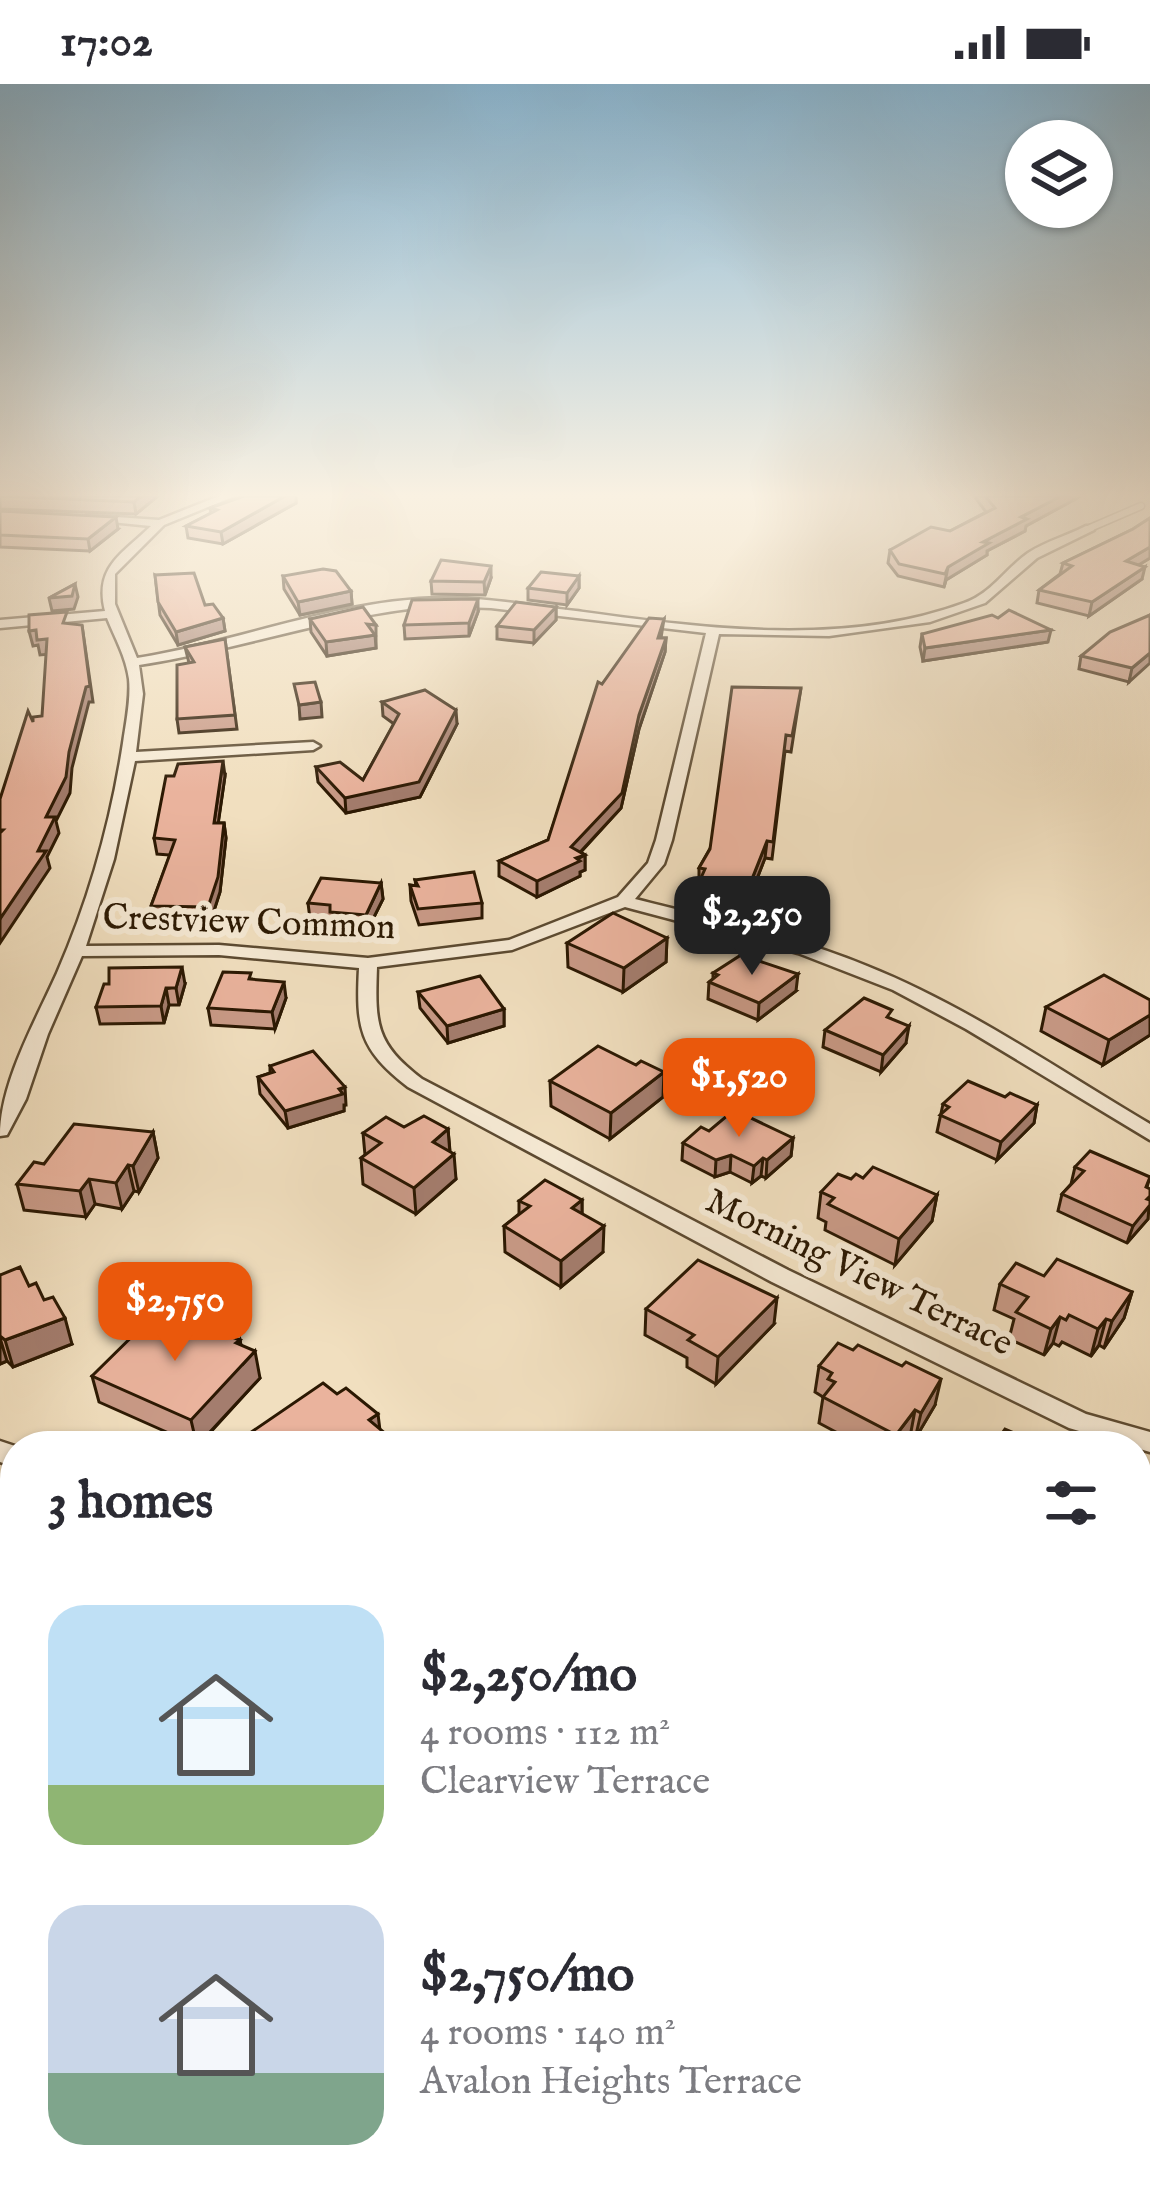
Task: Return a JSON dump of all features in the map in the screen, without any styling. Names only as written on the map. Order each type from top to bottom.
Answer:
[{"type":"street","points":[[0,1130],[22,1092],[34,1046],[75,951],[130,757],[134,662],[110,614],[106,595]]},
{"type":"street","points":[[134,662],[236,646],[349,612],[422,603],[478,602],[714,629],[844,630],[940,615],[993,595]]},
{"type":"street","points":[[0,624],[110,614]]},
{"type":"street","points":[[714,629],[664,840],[656,864],[624,901],[768,938],[866,971],[1150,1133]]},
{"type":"street","points":[[130,757],[313,746]]},
{"type":"street","name":"Crestview Common","points":[[75,951],[219,950],[368,963],[512,945],[624,901]]},
{"type":"street","name":"Morning View Terrace","points":[[368,963],[363,1014],[367,1034],[377,1052],[415,1083],[801,1287],[1078,1421],[1112,1431]]},
{"type":"building","points":[[157,595],[201,595],[205,605],[213,604],[223,618],[176,632]]},
{"type":"building","points":[[294,595],[333,595],[298,602]]},
{"type":"building","points":[[1060,595],[1103,595],[1092,602]]},
{"type":"building","points":[[478,599],[469,623],[404,625],[412,600]]},
{"type":"building","points":[[516,602],[556,607],[534,630],[497,626]]},
{"type":"building","points":[[363,607],[376,625],[367,624],[375,635],[326,642],[310,619]]},
{"type":"building","points":[[1009,610],[1051,630],[925,648],[922,634],[992,615],[998,618]]},
{"type":"building","points":[[67,612],[63,623],[82,625],[90,686],[86,687],[66,777],[46,817],[55,817],[38,851],[46,851],[0,919],[0,799],[28,711],[33,722],[33,717],[42,716],[47,639],[37,640],[36,630],[29,631],[29,615]]},
{"type":"building","points":[[1150,615],[1150,653],[1132,668],[1081,656],[1110,632]]},
{"type":"building","points":[[649,618],[664,619],[658,638],[666,638],[639,715],[622,793],[571,847],[585,855],[576,858],[580,861],[537,881],[499,861],[548,840],[598,682],[602,684]]},
{"type":"building","points":[[225,639],[235,715],[177,719],[177,665],[194,662],[185,647]]},
{"type":"building","points":[[315,682],[321,702],[299,705],[294,684]]},
{"type":"building","points":[[732,687],[801,688],[792,736],[786,735],[773,842],[767,841],[748,889],[700,880],[705,869],[699,868],[710,849]]},
{"type":"building","points":[[425,690],[456,710],[419,782],[345,798],[316,767],[340,762],[363,780],[399,714],[382,702]]},
{"type":"building","points":[[223,761],[214,823],[224,823],[218,877],[208,907],[151,906],[175,840],[154,838],[166,776],[174,776],[178,764]]},
{"type":"building","points":[[474,872],[482,903],[418,909],[410,885],[418,886],[415,880]]},
{"type":"building","points":[[321,878],[381,883],[366,915],[330,912],[330,905],[308,903]]},
{"type":"building","points":[[613,913],[667,938],[624,968],[567,943]]},
{"type":"building","points":[[741,955],[798,974],[759,1003],[709,982],[718,975],[713,973]]},
{"type":"building","points":[[182,967],[176,988],[166,988],[161,1006],[96,1007],[104,984],[109,984],[109,968]]},
{"type":"building","points":[[223,972],[284,982],[272,1012],[208,1008]]},
{"type":"building","points":[[1104,975],[1150,1000],[1150,1015],[1109,1040],[1046,1007]]},
{"type":"building","points":[[480,976],[504,1009],[447,1026],[418,992]]},
{"type":"building","points":[[864,998],[892,1010],[887,1017],[909,1026],[883,1055],[825,1030]]},
{"type":"building","points":[[598,1046],[636,1065],[641,1061],[664,1072],[611,1113],[550,1081]]},
{"type":"building","points":[[313,1051],[345,1087],[339,1089],[343,1094],[285,1111],[258,1077],[274,1072],[270,1066]]},
{"type":"building","points":[[968,1081],[1037,1105],[1001,1142],[940,1115],[949,1107],[943,1104]]},
{"type":"building","points":[[734,1110],[793,1138],[754,1166],[731,1155],[716,1160],[683,1143],[701,1127],[709,1131]]},
{"type":"building","points":[[424,1116],[448,1129],[433,1142],[454,1154],[414,1188],[361,1158],[381,1143],[363,1133],[386,1117],[404,1127]]},
{"type":"building","points":[[74,1124],[153,1132],[133,1166],[128,1165],[116,1183],[89,1179],[80,1191],[17,1184],[34,1162],[44,1164]]},
{"type":"building","points":[[1090,1151],[1150,1177],[1146,1187],[1150,1205],[1133,1226],[1062,1194],[1084,1171],[1075,1167]]},
{"type":"building","points":[[873,1167],[937,1195],[899,1239],[828,1204],[834,1198],[821,1192],[838,1174],[863,1178]]},
{"type":"building","points":[[545,1180],[582,1200],[572,1208],[604,1226],[561,1261],[504,1226],[530,1206],[519,1201]]},
{"type":"building","points":[[1057,1259],[1132,1292],[1112,1321],[1106,1319],[1098,1329],[1069,1315],[1066,1320],[1060,1317],[1051,1329],[1016,1312],[1028,1297],[1000,1284],[1016,1263],[1044,1276]]},
{"type":"building","points":[[698,1260],[777,1298],[718,1357],[688,1340],[694,1335],[646,1309]]},
{"type":"building","points":[[20,1267],[29,1286],[36,1283],[44,1300],[53,1297],[65,1318],[5,1340],[0,1336],[0,1275]]},
{"type":"building","points":[[159,1310],[240,1340],[236,1343],[255,1351],[191,1420],[92,1376]]},
{"type":"building","points":[[838,1343],[853,1350],[858,1345],[941,1379],[921,1413],[915,1410],[899,1431],[888,1431],[823,1397],[835,1382],[828,1379],[832,1373],[819,1366]]},
{"type":"building","points":[[323,1383],[337,1394],[346,1388],[378,1414],[369,1420],[382,1431],[253,1431]]}]
